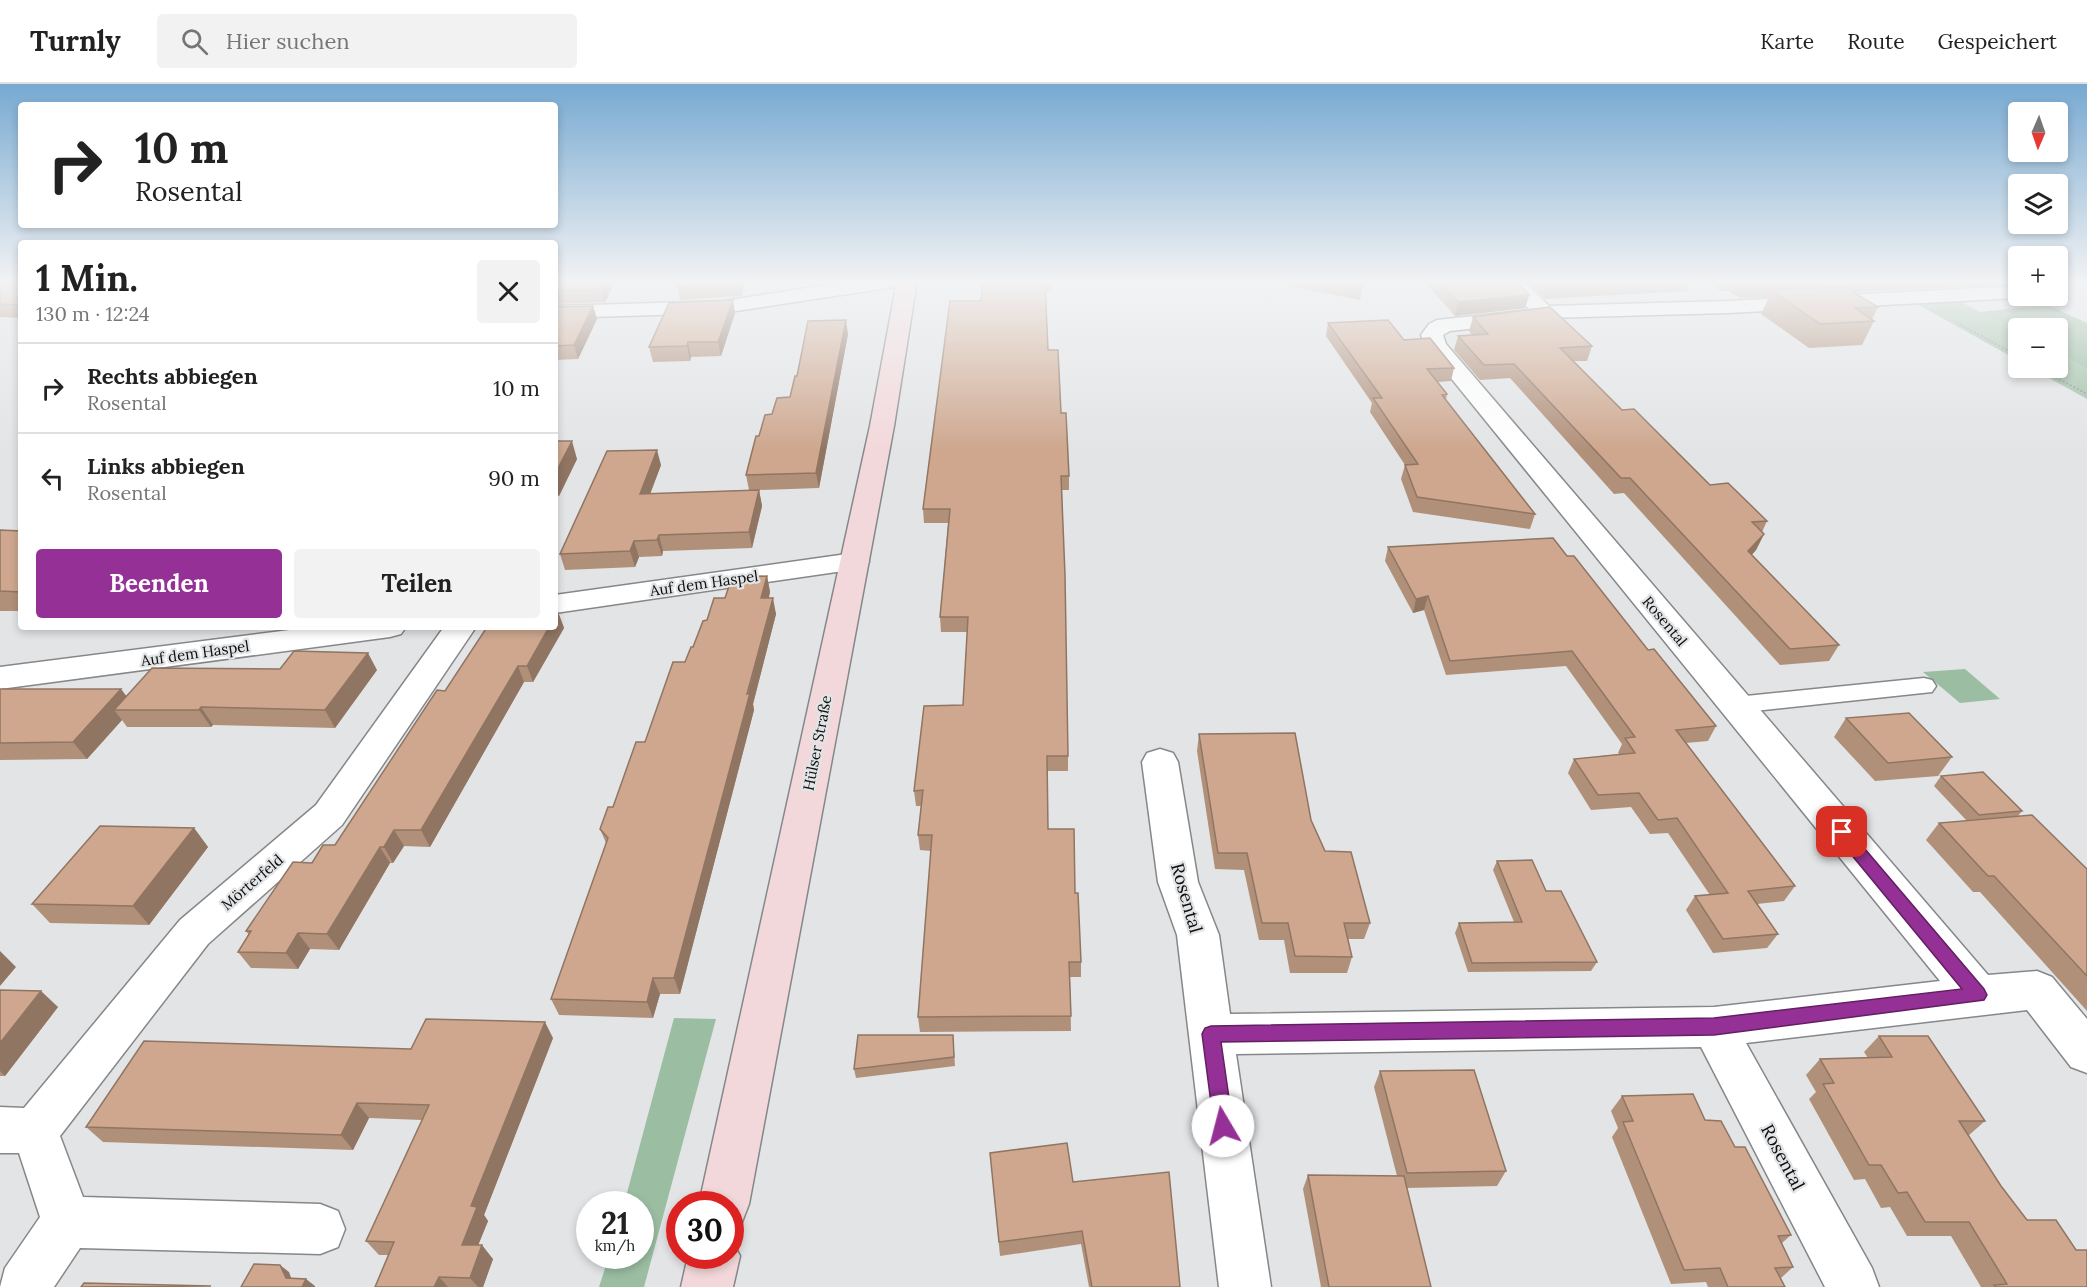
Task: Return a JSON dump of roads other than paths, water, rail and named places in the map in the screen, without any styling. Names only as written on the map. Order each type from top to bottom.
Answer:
[{"type":"main road","name":"Hülser Straße","points":[[727,1191],[882,426],[897,337]]},
{"type":"main road","points":[[707,1287],[711,1269]]},
{"type":"street","name":"Rosental","points":[[1433,337],[1436,346],[1978,995]]},
{"type":"street","name":"Auf dem Haspel","points":[[558,604],[854,562]]},
{"type":"street","name":"Auf dem Haspel","points":[[0,678],[367,630]]},
{"type":"street","name":"Mörterfeld","points":[[68,1222],[17,1130],[194,932],[329,815],[458,630]]},
{"type":"street","name":"Rosental","points":[[1160,762],[1178,882],[1198,935],[1245,1287]]},
{"type":"street","points":[[1211,1034],[1714,1027],[2037,990],[2087,1053]]},
{"type":"street","name":"Rosental","points":[[1714,1027],[1853,1287]]},
{"type":"street","points":[[24,1287],[68,1222],[320,1229]]},
{"type":"lane","points":[[1736,705],[1924,686]]}]
